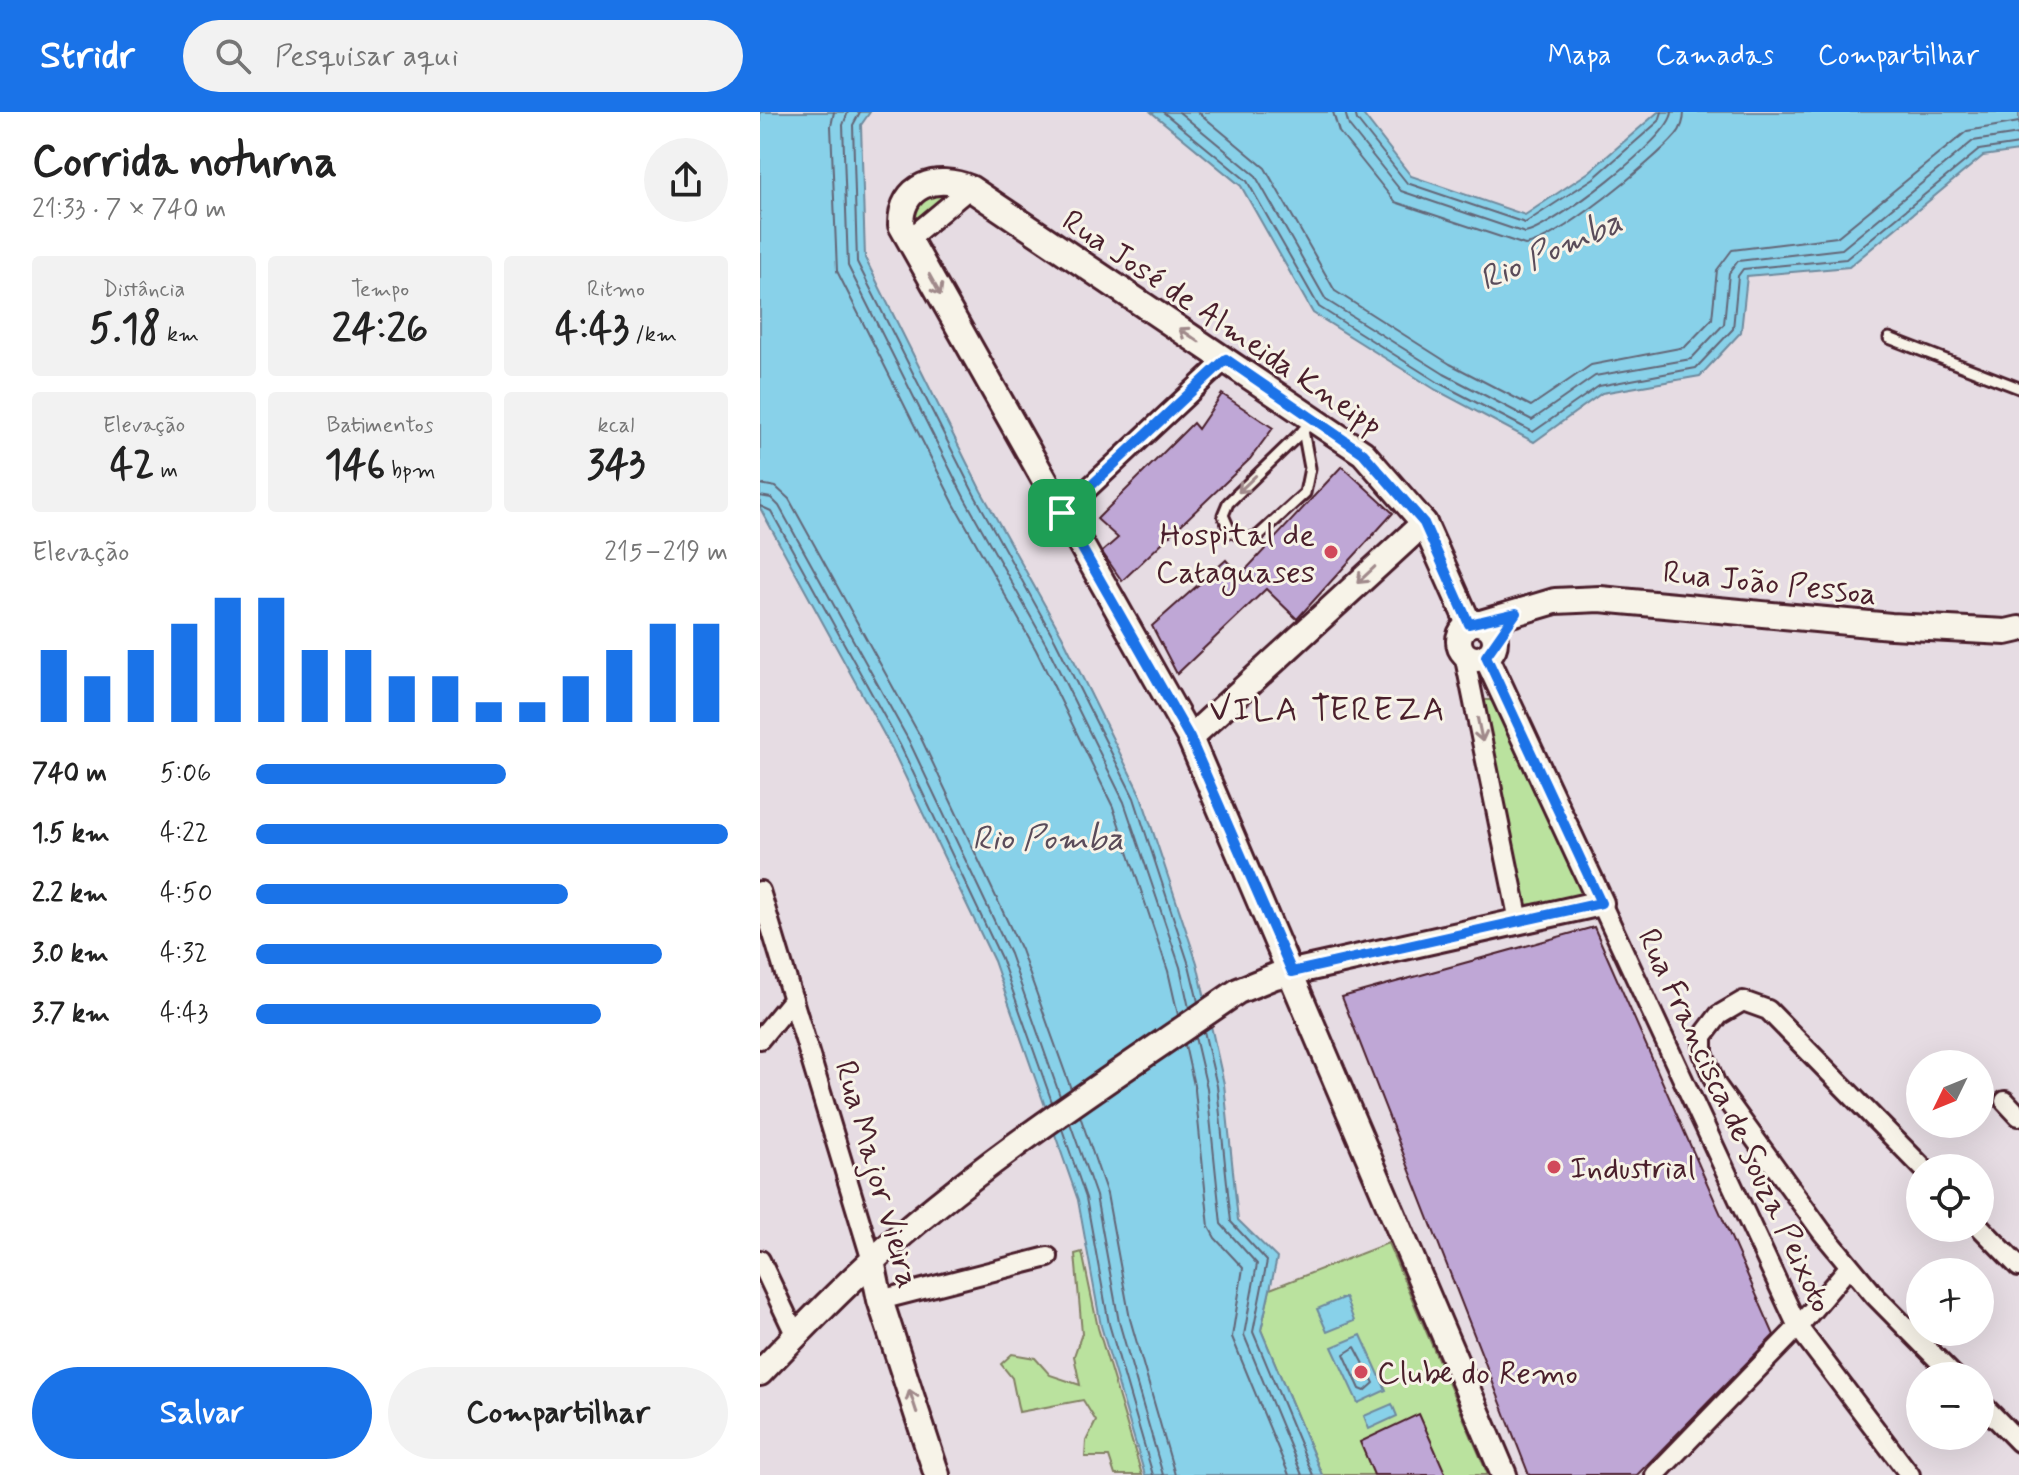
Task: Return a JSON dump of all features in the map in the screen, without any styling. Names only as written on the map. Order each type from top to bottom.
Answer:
[{"type":"street","name":"Rua José de Almeida Kneipp","points":[[909,239],[901,225],[901,216],[913,191],[940,179],[970,188],[1226,359],[1309,425],[1363,453],[1424,523],[1601,903]]},
{"type":"street","points":[[970,188],[909,239],[1190,738],[1504,1475]]},
{"type":"street","points":[[1062,513],[1226,359]]},
{"type":"street","points":[[1190,738],[1424,523]]},
{"type":"street","name":"Rua João Pessoa","points":[[1479,640],[1516,613],[1555,601],[1600,599],[1891,626],[2006,632],[2019,629]]},
{"type":"street","points":[[1479,640],[1519,921]]},
{"type":"street","name":"Rua Major Vieira","points":[[760,891],[872,1261],[880,1300],[937,1475]]},
{"type":"street","points":[[760,1373],[872,1261],[1037,1131],[1238,991],[1292,972],[1601,903]]},
{"type":"street","name":"Rua Francisca de Souza Peixoto","points":[[1601,903],[1798,1327],[1910,1475]]},
{"type":"street","points":[[760,1039],[793,999]]},
{"type":"street","points":[[1909,1154],[1768,1010],[1743,1001],[1711,1023],[1703,1036],[1703,1053],[1716,1085],[1849,1267],[1941,1362]]},
{"type":"street","points":[[2005,1101],[2019,1116]]},
{"type":"street","points":[[1994,1241],[2019,1267]]},
{"type":"street","points":[[880,1300],[1048,1257]]},
{"type":"street","points":[[760,1260],[796,1336]]},
{"type":"street","points":[[1655,1475],[1798,1327],[1849,1267]]},
{"type":"street","points":[[1994,1416],[2019,1442]]},
{"type":"lane","points":[[1889,338],[2019,388]]},
{"type":"lane","points":[[1309,425],[1310,468],[1305,493],[1258,536],[1239,536],[1224,523],[1223,509],[1309,425]]},
{"type":"green space","points":[[962,190],[925,219],[912,224],[917,192]]},
{"type":"green space","points":[[1478,700],[1490,700],[1502,708],[1589,896],[1526,905]]},
{"type":"green space","name":"Clube do Remo","points":[[1388,1243],[1488,1475],[1322,1475],[1261,1330],[1270,1289]]},
{"type":"green space","points":[[1082,1252],[1098,1328],[1142,1475],[1115,1475],[1109,1457],[1085,1457],[1086,1441],[1096,1421],[1083,1400],[1019,1412],[1012,1378],[1001,1364],[1012,1354],[1035,1358],[1050,1375],[1080,1385],[1074,1356],[1082,1333],[1075,1254]]},
{"type":"water","name":"Rio Pomba","points":[[760,112],[870,112],[861,125],[865,258],[981,491],[1062,636],[1141,796],[1197,963],[1224,1084],[1238,1220],[1277,1258],[1261,1330],[1322,1475],[1145,1475],[1101,1326],[1078,1200],[994,961],[892,749],[760,508]]},
{"type":"water","name":"Rio Pomba","points":[[1151,112],[1361,112],[1411,176],[1525,215],[1589,172],[1658,112],[2019,112],[2019,151],[1983,156],[1849,267],[1747,276],[1741,332],[1700,376],[1602,393],[1534,442],[1436,390],[1313,313],[1241,186]]},
{"type":"water","points":[[1345,1297],[1354,1321],[1327,1332],[1317,1309]]},
{"type":"water","points":[[1361,1335],[1386,1390],[1358,1403],[1332,1347]]},
{"type":"water","points":[[1392,1404],[1397,1416],[1369,1429],[1364,1416]]},
{"type":"building","points":[[1222,394],[1273,428],[1250,459],[1122,581],[1102,552],[1118,538],[1097,519],[1193,423],[1198,429]]},
{"type":"building","points":[[1342,466],[1393,513],[1297,619],[1266,589],[1177,674],[1152,626],[1226,560],[1240,576]]},
{"type":"building","name":"Industrial","points":[[1594,927],[1774,1335],[1637,1475],[1529,1475],[1342,997]]},
{"type":"building","points":[[1419,1414],[1446,1475],[1374,1475],[1360,1442]]},
{"type":"place","name":"Hospital de Cataguases","points":[[1331,552]]},
{"type":"place","name":"Industrial","points":[[1554,1167]]},
{"type":"place","name":"Clube do Remo","points":[[1361,1372]]},
{"type":"district","name":"VILA TEREZA","points":[[1328,708]]},
{"type":"route","points":[[1226,359],[1363,453],[1424,523],[1469,624],[1516,613],[1486,656],[1601,903],[1292,972],[1190,738],[1062,513],[1226,359]]}]
